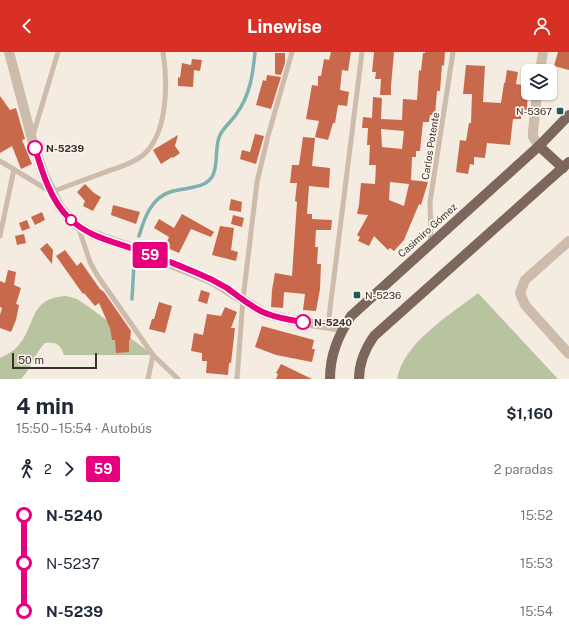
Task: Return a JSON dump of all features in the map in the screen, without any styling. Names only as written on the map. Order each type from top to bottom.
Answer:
[{"type":"main road","name":"Casimiro Gómez","points":[[330,379],[332,355],[343,328],[351,316],[431,242],[539,146],[569,115]]},
{"type":"main road","points":[[359,379],[361,360],[366,347],[374,336],[566,165],[539,146]]},
{"type":"street","points":[[9,52],[32,139],[51,192],[59,206],[78,226],[92,234],[201,275],[225,287],[258,310],[275,317],[343,328]]},
{"type":"street","points":[[541,64],[543,52]]},
{"type":"street","points":[[536,100],[533,137],[539,146]]},
{"type":"street","points":[[569,241],[525,280],[520,292],[525,305],[569,354]]},
{"type":"lane","points":[[32,139],[58,52]]},
{"type":"lane","points":[[0,161],[51,192],[128,164],[142,156],[152,146],[158,132],[165,98],[163,52]]},
{"type":"lane","points":[[237,379],[243,299],[261,162],[292,52]]},
{"type":"lane","points":[[328,326],[362,52]]},
{"type":"lane","name":"Carlos Potente","points":[[431,242],[430,202],[453,52]]},
{"type":"lane","points":[[0,236],[14,169]]},
{"type":"lane","points":[[78,226],[90,262],[97,275],[153,355],[178,379]]},
{"type":"lane","points":[[148,379],[153,355]]},
{"type":"green space","points":[[478,293],[558,379],[397,379],[401,366],[418,341],[442,320]]},
{"type":"green space","points":[[66,296],[77,299],[89,307],[153,355],[64,355],[58,344],[45,343],[21,379],[0,379],[0,358],[18,346],[24,338],[39,307],[45,302],[54,298]]},
{"type":"building","points":[[331,52],[351,52],[348,71],[342,70],[340,90],[349,92],[347,106],[338,105],[335,123],[333,123],[328,140],[315,137],[319,121],[306,119],[312,85],[318,86],[318,76],[321,76],[324,59],[329,60]]},
{"type":"building","points":[[374,52],[394,52],[391,95],[380,95],[381,79],[375,79],[376,72],[372,72]]},
{"type":"building","points":[[445,52],[444,66],[442,65],[440,91],[437,91],[435,115],[430,115],[429,122],[423,122],[420,151],[416,151],[416,157],[412,157],[411,180],[428,182],[421,205],[419,204],[404,240],[394,251],[390,248],[388,250],[374,236],[369,246],[358,241],[360,237],[357,235],[368,215],[357,214],[361,183],[375,184],[376,165],[369,165],[370,145],[367,145],[368,128],[362,128],[363,117],[372,118],[373,97],[382,98],[381,119],[402,120],[403,99],[417,100],[419,70],[421,71],[423,53]],"holes":[[[381,129],[404,131],[402,149],[382,147]],[[390,182],[409,184],[404,206],[389,200]]]},
{"type":"building","points":[[558,52],[569,52],[569,70],[557,67],[557,64],[555,64]]},
{"type":"building","points":[[275,53],[285,53],[285,63],[281,75],[275,74]]},
{"type":"building","points":[[192,59],[202,60],[200,71],[194,70],[193,87],[178,86],[178,77],[180,78],[182,63],[191,65]]},
{"type":"building","points":[[466,65],[485,66],[483,102],[501,103],[507,70],[518,72],[516,84],[521,85],[521,100],[527,100],[527,110],[521,110],[521,119],[513,119],[510,145],[487,143],[485,158],[474,157],[474,165],[470,164],[468,174],[456,172],[460,140],[466,141],[469,123],[471,123],[472,94],[463,94]]},
{"type":"building","points":[[267,75],[281,77],[271,109],[256,105],[263,80],[266,81]]},
{"type":"building","points":[[0,96],[10,110],[16,108],[25,139],[22,140],[32,164],[21,169],[12,146],[0,153]]},
{"type":"building","points":[[255,134],[264,136],[256,164],[240,159],[242,150],[250,152]]},
{"type":"building","points":[[178,135],[175,146],[180,153],[161,164],[153,150]]},
{"type":"building","points":[[303,137],[315,138],[312,166],[330,168],[329,188],[309,186],[307,214],[312,214],[312,219],[332,220],[331,230],[316,230],[315,247],[318,247],[317,264],[321,264],[320,289],[316,311],[303,310],[305,294],[284,292],[283,308],[271,307],[275,273],[292,276],[297,183],[290,183],[292,165],[299,165]]},
{"type":"building","points":[[85,184],[94,193],[101,197],[93,211],[83,206],[85,201],[77,192]]},
{"type":"building","points":[[231,199],[242,202],[241,212],[229,210]]},
{"type":"building","points":[[113,205],[140,212],[136,224],[111,215]]},
{"type":"building","points":[[42,212],[45,220],[35,225],[31,217]]},
{"type":"building","points":[[182,214],[214,232],[211,237],[191,229],[179,253],[165,247],[169,237],[154,228],[159,219],[174,228]]},
{"type":"building","points":[[233,215],[244,218],[242,227],[231,224]]},
{"type":"building","points":[[27,220],[30,228],[22,231],[19,223]]},
{"type":"building","points":[[220,226],[234,228],[231,250],[238,252],[236,261],[212,255]]},
{"type":"building","points":[[24,234],[26,243],[17,245],[15,236]]},
{"type":"building","points":[[47,243],[53,250],[52,264],[40,249]]},
{"type":"building","points":[[65,250],[77,266],[81,262],[131,331],[129,352],[116,353],[115,340],[112,340],[110,328],[99,303],[95,306],[84,293],[83,294],[56,256]]},
{"type":"building","points":[[8,270],[16,272],[14,285],[21,288],[16,304],[19,305],[16,320],[11,332],[0,328],[0,315],[2,308],[0,307],[0,281],[5,283]]},
{"type":"building","points":[[201,290],[210,293],[207,304],[198,301]]},
{"type":"building","points":[[159,302],[172,306],[165,333],[149,329],[152,319],[154,319]]},
{"type":"building","points":[[225,307],[237,312],[231,328],[235,328],[228,375],[206,373],[207,361],[202,361],[202,353],[191,351],[194,333],[203,335],[207,314],[221,316]]},
{"type":"building","points":[[262,326],[314,340],[312,349],[315,349],[312,362],[276,355],[255,347]]},
{"type":"building","points":[[281,364],[312,379],[276,379],[278,374],[276,373]]},
{"type":"waterway","points":[[139,236],[149,210],[158,199],[170,192],[201,185],[212,177],[214,173],[217,145],[220,135],[235,116],[248,92],[255,52]]},
{"type":"waterway","points":[[132,299],[134,264]]},
{"type":"bus line","name":"59","points":[[35,148],[51,192],[59,206],[78,226],[92,234],[196,272],[225,287],[266,314],[283,319],[303,322]]},
{"type":"place","name":"N-5367","points":[[560,111]]},
{"type":"place","name":"N-5239","points":[[35,148]]},
{"type":"place","name":"N-5236","points":[[357,295]]},
{"type":"place","name":"N-5240","points":[[303,322]]}]
